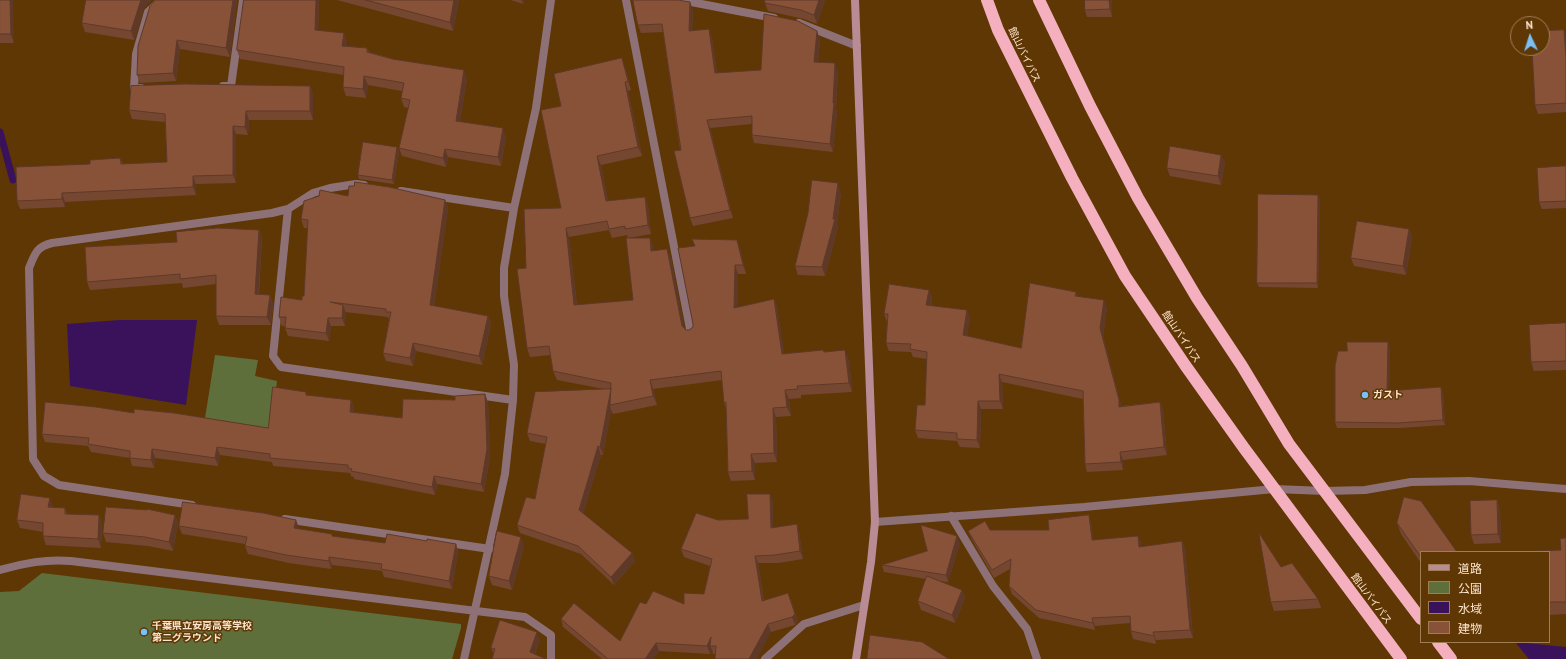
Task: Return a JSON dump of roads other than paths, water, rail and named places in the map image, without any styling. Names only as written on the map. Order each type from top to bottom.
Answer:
[{"type":"highway","name":"館山バイパス","points":[[987,0],[998,30],[1072,178],[1126,276],[1185,365],[1274,489],[1401,659]]},
{"type":"highway","points":[[1039,0],[1090,106],[1142,205],[1197,298],[1242,366],[1289,444],[1420,618]]},
{"type":"highway","points":[[1439,643],[1451,659]]},
{"type":"street","points":[[150,88],[134,89],[136,54],[148,12],[159,2],[159,0]]},
{"type":"street","points":[[213,85],[231,86],[243,0]]},
{"type":"street","points":[[464,659],[490,550],[505,474],[513,400],[514,365],[504,296],[504,268],[514,208],[536,108],[551,0]]},
{"type":"street","points":[[626,0],[691,334]]},
{"type":"street","points":[[681,0],[803,24],[857,46]]},
{"type":"street","points":[[855,0],[875,522],[871,562],[856,659]]},
{"type":"street","points":[[200,506],[59,485],[44,476],[33,459],[29,268],[35,254],[42,246],[52,244],[272,213],[288,209],[313,193],[330,188],[356,184],[372,186]]},
{"type":"street","points":[[395,190],[514,208]]},
{"type":"street","points":[[288,209],[273,356],[281,367],[513,400]]},
{"type":"street","points":[[875,522],[1084,507],[1274,489],[1325,491],[1365,490],[1411,482],[1469,481],[1566,489]]},
{"type":"street","points":[[951,516],[992,586],[1026,629],[1037,659]]},
{"type":"street","points":[[278,518],[490,550]]},
{"type":"street","points":[[0,570],[29,562],[50,560],[71,561],[525,617],[551,635],[551,659]]},
{"type":"street","points":[[765,659],[804,624],[864,605]]},
{"type":"water","points":[[119,320],[197,320],[186,405],[70,386],[67,324]]},
{"type":"water","points":[[1516,643],[1566,647],[1566,659],[1529,659]]},
{"type":"waterway","points":[[0,132],[13,180]]},
{"type":"place","name":"ガスト","points":[[1365,395]]},
{"type":"place","name":"千葉県立安房高等学校 第二グラウンド","points":[[144,632]]}]
